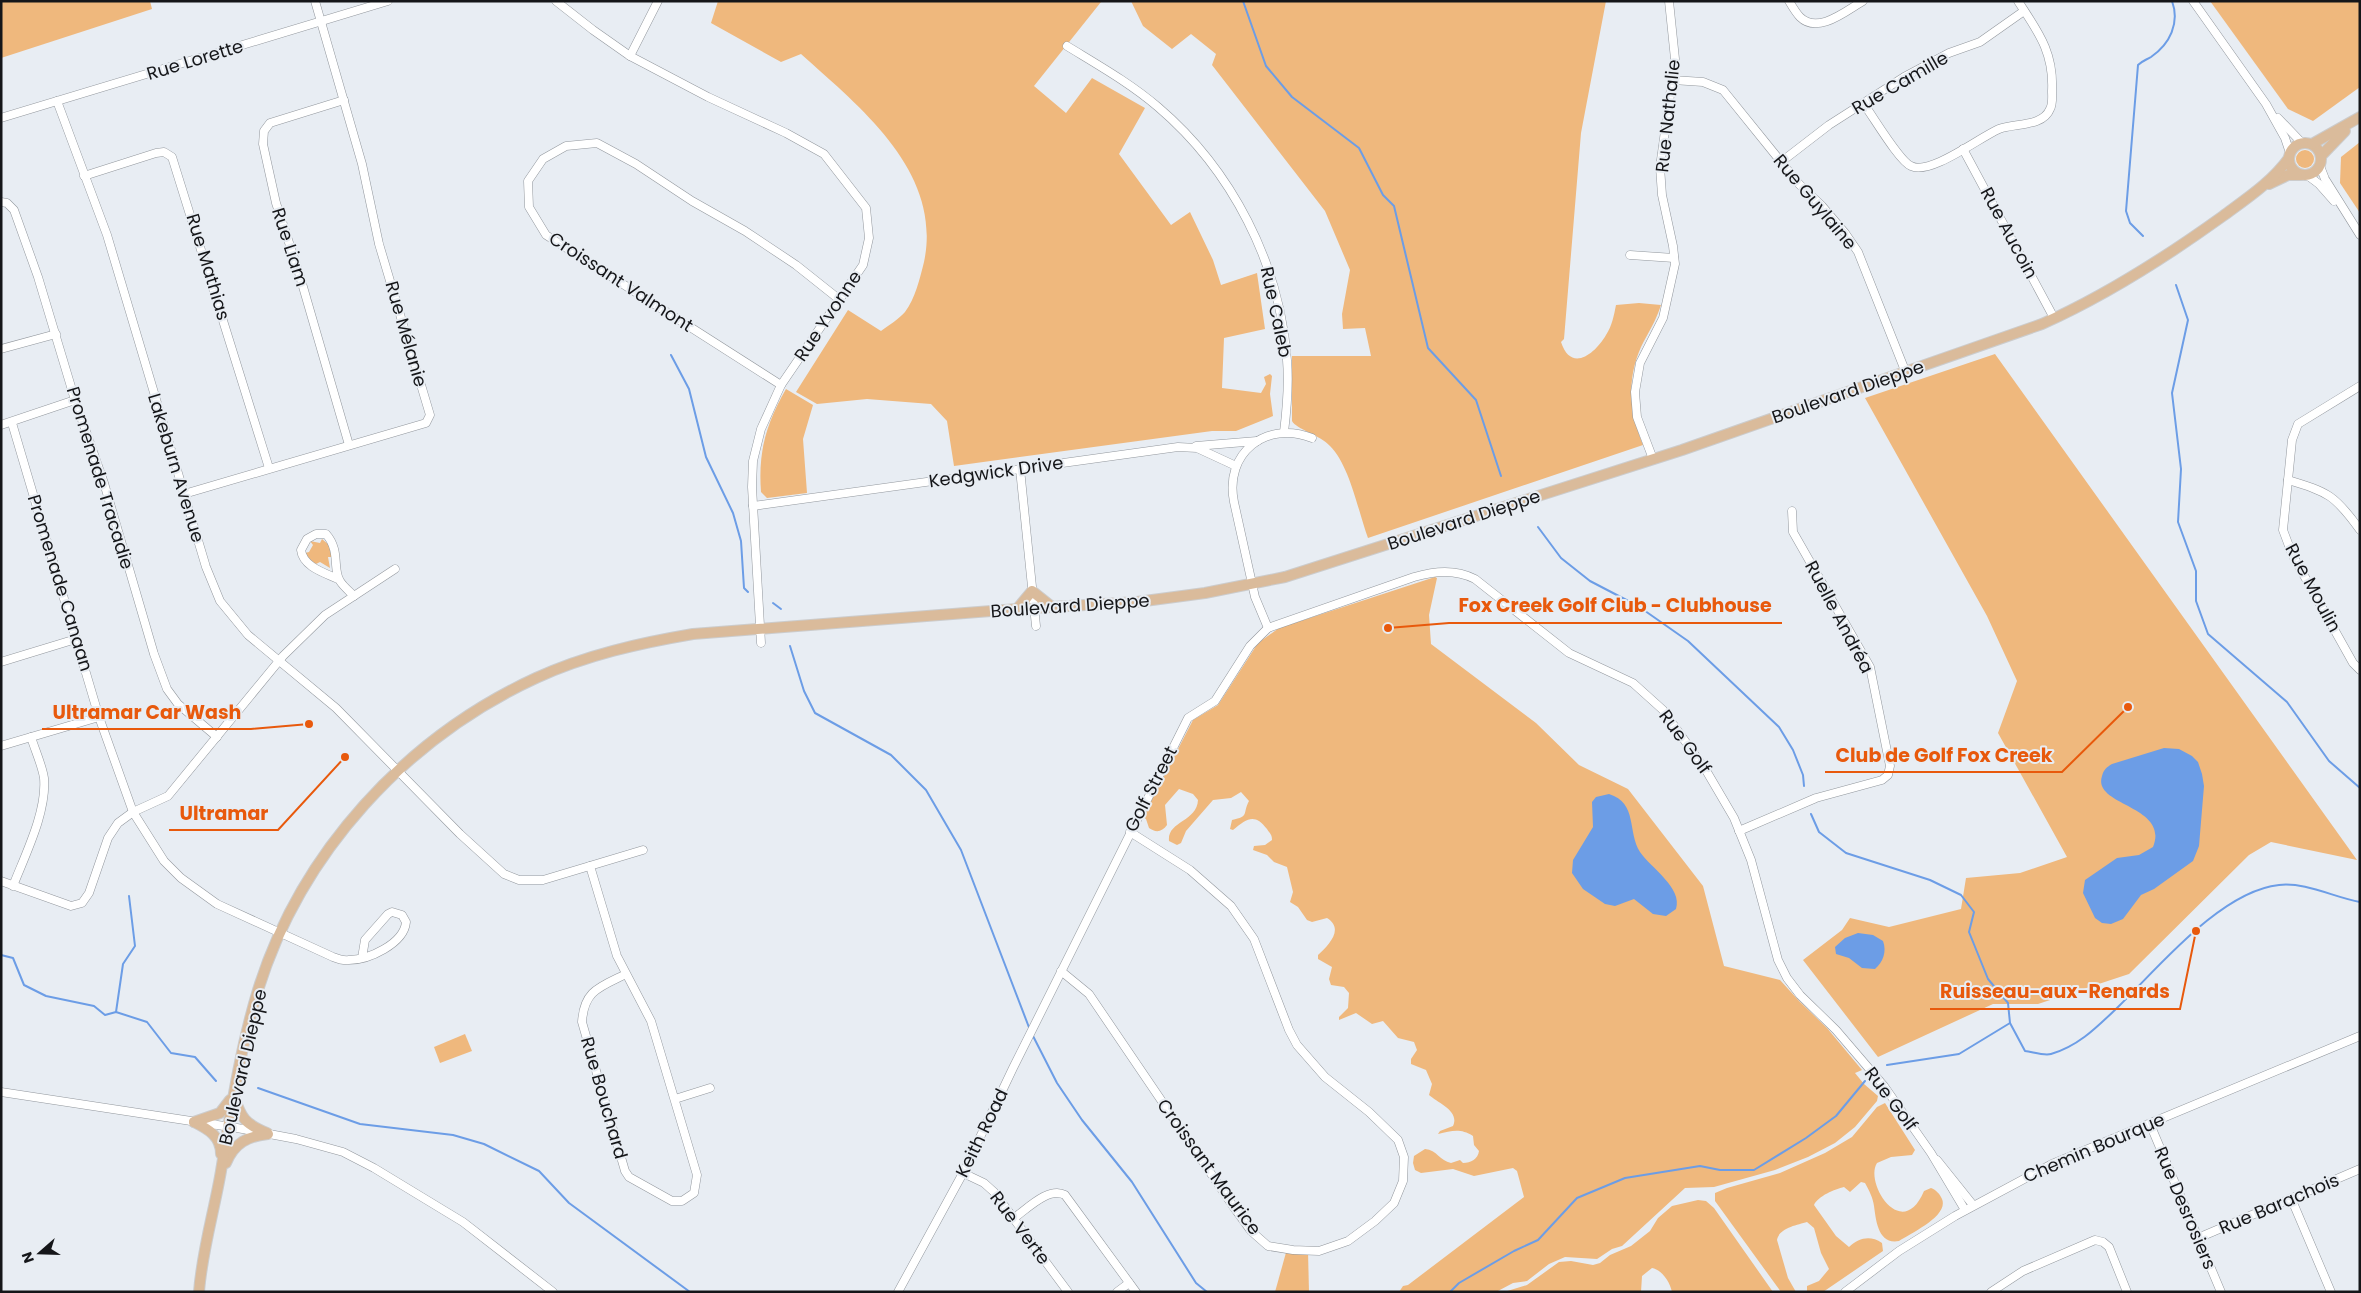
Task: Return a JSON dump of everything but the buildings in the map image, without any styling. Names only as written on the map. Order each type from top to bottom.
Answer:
[{"type":"main road","points":[[2255,192],[2290,155],[2295,146],[2307,143],[2357,119]]},
{"type":"main road","points":[[2255,192],[2283,177],[2314,172],[2357,119]]},
{"type":"main road","points":[[2307,143],[2318,149],[2321,161]]},
{"type":"main road","points":[[2290,155],[2291,167],[2304,175]]},
{"type":"main road","name":"Boulevard Dieppe","points":[[197,1292],[234,1095],[259,988],[280,933],[296,900],[329,850],[365,803],[398,770],[426,745],[460,720],[538,677],[588,658],[642,643],[693,634],[1158,600],[1252,584],[1342,560],[1653,459],[2007,338],[2054,318],[2116,287],[2255,192]]},
{"type":"main road","points":[[1017,609],[1032,591],[1052,607]]},
{"type":"main road","points":[[194,1122],[220,1112],[234,1095],[243,1119],[250,1126],[268,1134]]},
{"type":"main road","points":[[194,1122],[212,1131],[219,1143],[221,1148],[220,1177]]},
{"type":"main road","points":[[220,1177],[230,1152],[238,1144],[254,1136],[268,1134]]},
{"type":"street","name":"Rue Mélanie","points":[[184,494],[426,423],[430,415],[379,244],[362,164],[315,1]]},
{"type":"street","name":"Rue Lorette","points":[[1,118],[388,1]]},
{"type":"street","name":"Rue Yvonne","points":[[556,1],[592,30],[630,56],[708,98],[786,133],[824,154],[866,208],[869,238],[863,265],[780,385],[761,429],[753,460],[753,506],[761,643]]},
{"type":"street","points":[[630,56],[658,1]]},
{"type":"street","points":[[1789,1],[1801,18],[1808,23],[1817,24],[1824,23],[1863,1]]},
{"type":"street","points":[[1863,103],[1904,162],[1911,166],[1924,168],[1964,149],[2000,128],[2041,120],[2051,108],[2053,75],[2049,54],[2042,38],[2018,1]]},
{"type":"street","points":[[2193,1],[2266,104],[2285,138],[2290,155]]},
{"type":"street","name":"Rue Nathalie","points":[[1653,459],[1637,417],[1635,392],[1640,363],[1663,318],[1670,291],[1674,258],[1662,195],[1660,167],[1675,54],[1669,2]]},
{"type":"street","name":"Rue Camille","points":[[1781,162],[1829,125],[1911,73],[1949,54],[1980,42],[2024,11]]},
{"type":"street","name":"Rue Caleb","points":[[1067,46],[1123,80],[1169,116],[1204,153],[1240,207],[1264,257],[1282,322],[1288,372],[1284,432]]},
{"type":"street","name":"Rue Guylaine","points":[[1673,80],[1703,82],[1723,90],[1781,162],[1845,233],[1858,252],[1906,373]]},
{"type":"street","name":"Rue Liam","points":[[344,100],[270,123],[264,131],[263,144],[276,203],[299,273],[349,445]]},
{"type":"street","name":"Lakeburn Avenue","points":[[57,101],[107,235],[206,567],[220,600],[248,635],[278,662],[336,708],[460,834],[504,874],[518,880],[530,882],[543,880],[643,850]]},
{"type":"street","points":[[2266,104],[2307,143]]},
{"type":"street","name":"Croissant Valmont","points":[[780,385],[546,235],[529,207],[528,181],[543,159],[566,146],[597,143],[636,164],[692,201],[745,231],[796,265],[840,300]]},
{"type":"street","name":"Rue Aucoin","points":[[1964,149],[2054,318]]},
{"type":"street","name":"Rue Mathias","points":[[84,176],[156,153],[164,152],[172,157],[269,468]]},
{"type":"street","points":[[2321,161],[2325,179],[2347,217]]},
{"type":"street","points":[[2304,175],[2319,184],[2360,235]]},
{"type":"street","name":"Promenade Tracadie","points":[[4,202],[14,210],[56,334],[75,400],[104,483],[154,654],[167,689],[178,704],[217,737]]},
{"type":"street","points":[[1630,254],[1674,258]]},
{"type":"street","points":[[1,349],[56,334]]},
{"type":"street","name":"Rue Moulin","points":[[2359,387],[2298,424],[2292,440],[2283,530],[2292,554],[2353,663],[2360,670]]},
{"type":"street","points":[[1,425],[12,423],[75,400]]},
{"type":"street","name":"Promenade Canaan","points":[[12,423],[99,717],[133,812],[164,861],[181,878],[217,904],[333,958],[348,961],[362,958]]},
{"type":"street","points":[[1268,628],[1252,584],[1232,494],[1232,478],[1236,466],[1245,451],[1257,441],[1284,432],[1297,433],[1312,438]]},
{"type":"street","name":"Kedgwick Drive","points":[[753,506],[1020,469],[1191,447],[1257,441]]},
{"type":"street","points":[[1191,447],[1236,466]]},
{"type":"street","points":[[1020,469],[1036,626]]},
{"type":"street","points":[[2288,480],[2321,489],[2331,495],[2345,508],[2360,530]]},
{"type":"street","name":"Ruelle Andréa","points":[[1739,831],[1816,798],[1882,780],[1888,775],[1890,766],[1870,667],[1793,532],[1792,511]]},
{"type":"street","points":[[338,579],[336,552],[331,540],[326,534],[307,538],[301,550],[306,562],[338,579],[354,596]]},
{"type":"street","points":[[1,881],[71,906],[82,903],[88,893],[108,838],[118,823],[133,812],[168,796],[278,662],[325,615],[395,569]]},
{"type":"street","name":"Rue Golf","points":[[1268,628],[1421,575],[1448,572],[1472,577],[1569,653],[1627,679],[1653,699],[1703,765],[1721,794],[1739,831],[1760,886],[1778,960],[1787,978],[1800,995],[1836,1030],[1884,1086],[1931,1153],[1965,1210]]},
{"type":"street","name":"Golf Street","points":[[1061,971],[1186,720],[1192,713],[1215,701],[1250,646],[1268,628]]},
{"type":"street","points":[[1,662],[76,639]]},
{"type":"street","points":[[1,746],[99,717]]},
{"type":"street","points":[[13,886],[32,840],[43,799],[44,778],[31,737]]},
{"type":"street","name":"Croissant Maurice","points":[[1061,971],[1090,994],[1242,1219],[1251,1231],[1268,1246],[1319,1252],[1348,1241],[1374,1222],[1394,1203],[1403,1181],[1404,1157],[1398,1140],[1369,1112],[1326,1077],[1297,1045],[1289,1030],[1254,939],[1231,906],[1190,870],[1130,832]]},
{"type":"street","name":"Rue Bouchard","points":[[590,866],[617,956],[651,1021],[697,1175],[694,1193],[682,1201],[672,1200],[629,1177],[625,1171],[582,1022],[582,1010],[589,994],[626,974]]},
{"type":"street","points":[[392,912],[402,915],[406,926],[393,942],[376,954],[362,958],[364,940],[388,914],[392,912]]},
{"type":"street","name":"Keith Road","points":[[898,1292],[964,1173],[1061,971]]},
{"type":"street","name":"Chemin Bourque","points":[[1844,1292],[1899,1251],[1973,1205],[2052,1164],[2360,1036]]},
{"type":"street","points":[[675,1099],[710,1088]]},
{"type":"street","points":[[1,1092],[268,1134],[323,1145],[343,1152],[374,1168],[463,1222],[553,1292]]},
{"type":"street","name":"Rue Desrosiers","points":[[2150,1124],[2220,1292]]},
{"type":"street","name":"Rue Golf","points":[[1931,1153],[1973,1205]]},
{"type":"street","name":"Rue Barachois","points":[[2198,1238],[2360,1169]]},
{"type":"street","name":"Rue Verte","points":[[964,1173],[989,1187],[1068,1292]]},
{"type":"street","points":[[1014,1218],[1052,1193],[1065,1195],[1136,1292]]},
{"type":"street","points":[[2291,1198],[2331,1292]]},
{"type":"street","points":[[1991,1292],[2023,1271],[2095,1240],[2103,1242],[2109,1247],[2127,1292]]},
{"type":"street","points":[[1117,1292],[1129,1283]]},
{"type":"shaded area","points":[[1,1],[150,1],[152,9],[1,58]]},
{"type":"shaded area","points":[[718,1],[1104,1],[1101,2],[1034,86],[1066,113],[1092,78],[1145,108],[1119,154],[1171,225],[1190,212],[1213,260],[1221,285],[1257,273],[1265,329],[1224,338],[1222,388],[1261,393],[1266,384],[1264,377],[1270,374],[1272,376],[1270,394],[1273,416],[1236,431],[1212,431],[954,466],[947,421],[931,404],[867,399],[817,404],[796,392],[848,310],[881,331],[905,312],[917,288],[924,262],[927,229],[921,199],[909,171],[892,144],[871,119],[801,54],[781,62],[711,23]]},
{"type":"shaded area","points":[[1131,1],[1606,1],[1581,133],[1564,339],[1561,342],[1565,351],[1571,357],[1583,357],[1590,354],[1606,335],[1616,305],[1639,303],[1661,305],[1641,347],[1633,372],[1633,408],[1643,445],[1368,538],[1353,489],[1337,455],[1326,442],[1298,427],[1292,421],[1292,356],[1371,356],[1365,328],[1343,329],[1342,314],[1350,270],[1325,211],[1212,65],[1216,54],[1191,34],[1172,49],[1143,26]]},
{"type":"shaded area","points":[[2210,1],[2360,1],[2360,87],[2313,121],[2288,109]]},
{"type":"shaded area","points":[[2360,142],[2360,213],[2340,183],[2341,157]]},
{"type":"shaded area","points":[[2305,150],[2311,153],[2314,159],[2311,165],[2305,168],[2299,165],[2296,159],[2299,153]]},
{"type":"shaded area","points":[[1995,354],[2357,860],[2271,842],[2249,855],[2129,974],[2038,1004],[1993,1004],[1878,1057],[1803,960],[1842,930],[1850,918],[1889,927],[1961,909],[1966,878],[2020,873],[2067,857],[1998,733],[2017,681],[1987,616],[1865,398]]},
{"type":"shaded area","points":[[786,389],[813,405],[803,439],[807,493],[767,498],[761,492],[762,451],[773,414]]},
{"type":"shaded area","points":[[322,539],[329,545],[332,557],[328,557],[330,568],[320,562],[316,564],[310,561],[305,553],[309,552],[313,545],[310,541],[320,543]]},
{"type":"shaded area","points":[[1435,577],[1437,578],[1429,615],[1431,644],[1536,723],[1579,765],[1628,789],[1703,886],[1724,966],[1780,980],[1827,1028],[1862,1070],[1855,1073],[1878,1096],[1877,1101],[1855,1127],[1835,1143],[1808,1157],[1775,1170],[1714,1187],[1685,1188],[1622,1246],[1612,1249],[1597,1259],[1565,1257],[1549,1264],[1527,1281],[1513,1283],[1496,1292],[1399,1292],[1403,1286],[1408,1285],[1524,1197],[1517,1171],[1513,1168],[1474,1176],[1453,1169],[1421,1173],[1415,1170],[1414,1156],[1425,1149],[1433,1151],[1451,1163],[1460,1160],[1463,1163],[1474,1160],[1479,1151],[1474,1145],[1473,1136],[1460,1131],[1438,1134],[1440,1131],[1453,1126],[1453,1116],[1447,1108],[1429,1095],[1432,1084],[1426,1070],[1411,1064],[1411,1059],[1417,1050],[1414,1042],[1398,1038],[1383,1021],[1372,1024],[1356,1013],[1339,1020],[1339,1017],[1348,1008],[1349,993],[1344,987],[1331,985],[1329,979],[1332,967],[1318,959],[1318,955],[1333,937],[1335,927],[1327,918],[1312,922],[1307,920],[1298,907],[1290,902],[1293,892],[1287,867],[1274,862],[1267,855],[1253,850],[1254,846],[1265,845],[1272,840],[1271,834],[1263,824],[1255,819],[1251,819],[1233,830],[1230,829],[1232,820],[1238,819],[1245,814],[1249,801],[1241,792],[1231,798],[1213,800],[1186,831],[1181,843],[1177,845],[1169,841],[1170,834],[1177,825],[1193,813],[1198,800],[1193,794],[1179,789],[1165,805],[1167,825],[1161,830],[1154,831],[1149,828],[1146,819],[1143,817],[1193,720],[1218,705],[1258,643],[1279,628]]},
{"type":"shaded area","points":[[465,1034],[472,1051],[440,1063],[434,1047]]},
{"type":"shaded area","points":[[1885,1103],[1915,1150],[1912,1155],[1891,1157],[1877,1163],[1874,1172],[1880,1194],[1887,1204],[1896,1210],[1906,1211],[1915,1206],[1924,1191],[1931,1188],[1938,1192],[1942,1199],[1943,1205],[1940,1212],[1920,1229],[1899,1241],[1892,1241],[1882,1235],[1879,1230],[1873,1200],[1865,1183],[1861,1182],[1850,1192],[1844,1187],[1827,1193],[1814,1205],[1836,1236],[1849,1247],[1857,1241],[1873,1239],[1882,1243],[1883,1251],[1823,1292],[1807,1292],[1807,1286],[1819,1281],[1829,1269],[1821,1253],[1814,1228],[1807,1222],[1789,1228],[1778,1236],[1777,1240],[1788,1278],[1796,1292],[1781,1292],[1715,1201],[1715,1193],[1780,1173],[1825,1153],[1852,1137],[1877,1107]]},
{"type":"shaded area","points":[[1698,1200],[1706,1201],[1714,1208],[1773,1292],[1672,1292],[1665,1277],[1659,1271],[1652,1268],[1642,1276],[1641,1292],[1504,1292],[1527,1285],[1559,1262],[1571,1261],[1593,1265],[1600,1263],[1610,1255],[1631,1246],[1650,1231],[1658,1218],[1672,1206]]},
{"type":"shaded area","points":[[1287,1249],[1308,1251],[1309,1292],[1275,1292]]},
{"type":"water","points":[[2164,748],[2179,749],[2192,756],[2198,762],[2204,786],[2199,846],[2193,861],[2154,889],[2141,895],[2123,919],[2111,924],[2102,923],[2095,918],[2083,893],[2085,880],[2117,858],[2139,855],[2153,847],[2155,833],[2151,822],[2142,814],[2108,794],[2102,786],[2102,776],[2112,764]]},
{"type":"water","points":[[1609,794],[1618,798],[1624,804],[1628,811],[1636,844],[1640,852],[1671,886],[1675,893],[1676,909],[1666,916],[1653,914],[1634,899],[1615,906],[1605,904],[1583,889],[1572,873],[1573,860],[1593,827],[1592,802],[1596,797]]},
{"type":"water","points":[[1858,933],[1873,935],[1883,941],[1884,956],[1875,969],[1862,968],[1849,958],[1836,954],[1835,947],[1845,938]]},
{"type":"waterway","points":[[1243,1],[1266,66],[1292,97],[1359,148],[1383,195],[1394,206],[1428,348],[1476,400],[1501,476]]},
{"type":"waterway","points":[[2143,236],[2130,223],[2126,211],[2138,65],[2158,52],[2172,32],[2175,17],[2172,1]]},
{"type":"waterway","points":[[2176,285],[2188,320],[2172,393],[2181,469],[2178,522],[2196,571],[2196,601],[2208,634],[2287,702],[2329,761],[2360,788]]},
{"type":"waterway","points":[[671,355],[689,389],[706,457],[733,513],[741,541],[744,588],[748,592]]},
{"type":"waterway","points":[[1538,527],[1561,558],[1590,581],[1638,606],[1688,641],[1779,727],[1793,750],[1803,775],[1804,786]]},
{"type":"waterway","points":[[773,603],[781,609]]},
{"type":"waterway","points":[[790,646],[804,691],[815,713],[891,755],[926,790],[961,850],[1030,1030]]},
{"type":"waterway","points":[[1811,814],[1819,832],[1846,853],[1930,880],[1961,895],[1974,912],[1969,932],[1988,979],[2008,1003],[2010,1023],[2025,1051],[2042,1054],[2051,1054],[2061,1050],[2088,1035],[2192,933],[2235,901],[2257,890],[2279,885],[2299,886],[2360,902]]},
{"type":"waterway","points":[[116,1012],[123,964],[135,946],[129,896]]},
{"type":"waterway","points":[[1,955],[13,958],[24,985],[46,996],[94,1006],[105,1015],[116,1012],[147,1022],[171,1053],[195,1057],[216,1081]]},
{"type":"waterway","points":[[1887,1065],[1959,1054],[2010,1023]]},
{"type":"waterway","points":[[1032,1034],[1057,1083],[1082,1120],[1132,1182],[1196,1283],[1207,1292]]},
{"type":"waterway","points":[[1450,1292],[1459,1283],[1514,1251],[1538,1240],[1577,1198],[1625,1178],[1700,1166],[1720,1170],[1754,1170],[1806,1138],[1836,1116],[1865,1081]]},
{"type":"waterway","points":[[258,1088],[360,1124],[453,1135],[484,1144],[539,1171],[569,1203],[690,1292]]},
{"type":"place","name":"Fox Creek Golf Club - Clubhouse","points":[[1388,628]]},
{"type":"place","name":"Club de Golf Fox Creek","points":[[2128,707]]},
{"type":"place","name":"Ultramar Car Wash","points":[[309,724]]},
{"type":"place","name":"Ultramar","points":[[345,757]]},
{"type":"place","name":"Ruisseau-aux-Renards","points":[[2196,931]]}]
